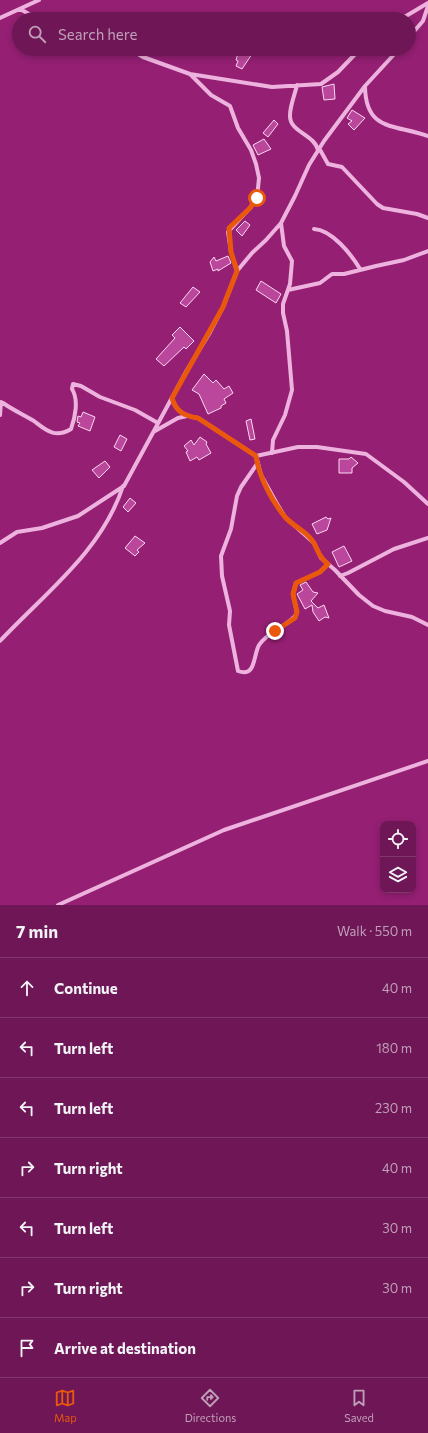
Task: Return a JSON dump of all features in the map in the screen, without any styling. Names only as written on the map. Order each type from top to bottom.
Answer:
[{"type":"street","points":[[13,12],[39,0]]},
{"type":"street","points":[[414,12],[428,4]]},
{"type":"street","points":[[416,29],[423,21],[428,4]]},
{"type":"street","points":[[20,9],[25,12]]},
{"type":"street","points":[[0,18],[12,13]]},
{"type":"street","points":[[141,56],[190,74],[254,85],[272,86],[315,85],[327,80],[338,72],[353,56]]},
{"type":"street","points":[[0,641],[76,565],[97,537],[153,432],[223,307],[237,271],[242,263],[281,223],[295,196],[308,165],[324,141],[365,86],[393,56]]},
{"type":"street","points":[[190,74],[211,95],[230,106],[238,128],[251,150],[256,164],[259,178],[257,198],[228,232],[231,252],[237,271]]},
{"type":"street","points":[[297,85],[290,114],[290,121],[295,127],[315,142],[328,164],[342,167],[377,204],[393,211],[411,213],[428,218]]},
{"type":"street","points":[[365,86],[365,101],[374,117],[393,127],[428,136]]},
{"type":"street","points":[[315,142],[324,141]]},
{"type":"street","points":[[272,453],[273,440],[285,414],[292,390],[283,304],[288,290],[292,261],[284,246],[281,223]]},
{"type":"street","points":[[314,229],[322,229],[332,235],[335,241],[354,258],[360,269]]},
{"type":"street","points":[[288,290],[320,283],[332,274],[344,274],[360,269],[404,260],[428,251]]},
{"type":"street","points":[[235,262],[242,263]]},
{"type":"street","points":[[0,415],[1,402],[34,421],[41,428],[50,433],[61,434],[71,429],[73,423],[76,408],[74,392],[72,389],[73,384],[81,386],[100,397],[135,410],[158,423]]},
{"type":"street","points":[[172,398],[174,407],[187,416]]},
{"type":"street","points":[[153,432],[178,418],[187,416],[198,418],[256,456],[298,447],[317,447],[366,454],[404,482],[428,504]]},
{"type":"street","points":[[256,456],[260,475],[285,517],[310,537],[320,558],[359,595],[373,606],[385,611],[412,618],[428,625]]},
{"type":"street","points":[[257,464],[241,486],[237,496],[231,528],[221,556],[222,576],[230,611],[228,626],[238,671],[244,674],[250,672],[253,667],[255,653],[266,637],[280,626],[295,618],[297,612],[293,594],[296,583],[320,572],[328,564]]},
{"type":"street","points":[[0,543],[17,532],[42,528],[78,516],[124,486]]},
{"type":"street","points":[[340,576],[394,548],[428,538]]},
{"type":"street","points":[[58,905],[224,830],[428,761]]},
{"type":"building","points":[[237,56],[251,56],[242,69],[236,66],[238,61],[236,60]]},
{"type":"building","points":[[334,84],[335,99],[324,100],[322,87]]},
{"type":"building","points":[[352,110],[365,118],[354,130],[348,124],[352,121],[347,118]]},
{"type":"building","points":[[274,120],[278,124],[268,137],[263,133]]},
{"type":"building","points":[[264,139],[271,149],[258,155],[253,145]]},
{"type":"building","points":[[245,221],[250,225],[242,236],[236,230]]},
{"type":"building","points":[[228,256],[231,263],[218,271],[218,269],[213,271],[210,262],[214,257],[216,261]]},
{"type":"building","points":[[261,281],[281,294],[276,303],[256,290]]},
{"type":"building","points":[[193,287],[200,292],[186,307],[180,303]]},
{"type":"building","points":[[180,327],[194,341],[186,349],[184,347],[164,366],[156,359],[175,338],[172,335]]},
{"type":"building","points":[[204,374],[213,383],[216,380],[224,389],[229,386],[233,393],[224,399],[226,403],[221,406],[221,408],[208,414],[199,394],[192,390]]},
{"type":"building","points":[[83,412],[95,417],[90,431],[78,426],[80,423],[77,422],[78,416],[81,417]]},
{"type":"building","points":[[251,419],[255,439],[250,440],[246,421]]},
{"type":"building","points":[[120,435],[127,439],[121,451],[114,447]]},
{"type":"building","points":[[200,437],[207,442],[206,444],[211,453],[199,460],[197,457],[190,461],[186,452],[188,451],[184,446],[191,440],[194,445]]},
{"type":"building","points":[[351,457],[358,463],[352,468],[352,473],[339,473],[339,459],[349,459]]},
{"type":"building","points":[[105,461],[110,467],[99,478],[92,470]]},
{"type":"building","points":[[130,498],[136,503],[128,512],[123,507]]},
{"type":"building","points":[[326,517],[328,519],[331,518],[327,530],[317,534],[312,524]]},
{"type":"building","points":[[135,536],[145,543],[137,550],[139,552],[135,556],[125,548]]},
{"type":"building","points":[[344,546],[352,561],[339,567],[332,552]]},
{"type":"building","points":[[306,582],[313,592],[318,593],[311,601],[318,608],[324,605],[329,618],[325,617],[319,621],[313,612],[312,605],[305,609],[297,594],[303,590],[300,585]]},
{"type":"route","points":[[257,198],[242,218],[229,228],[228,235],[230,247],[237,271],[223,307],[172,398],[174,407],[180,412],[187,416],[198,418],[256,456],[260,475],[285,517],[310,537],[320,558],[328,564],[320,572],[296,583],[293,594],[297,612],[295,618],[286,622],[275,631]]}]
